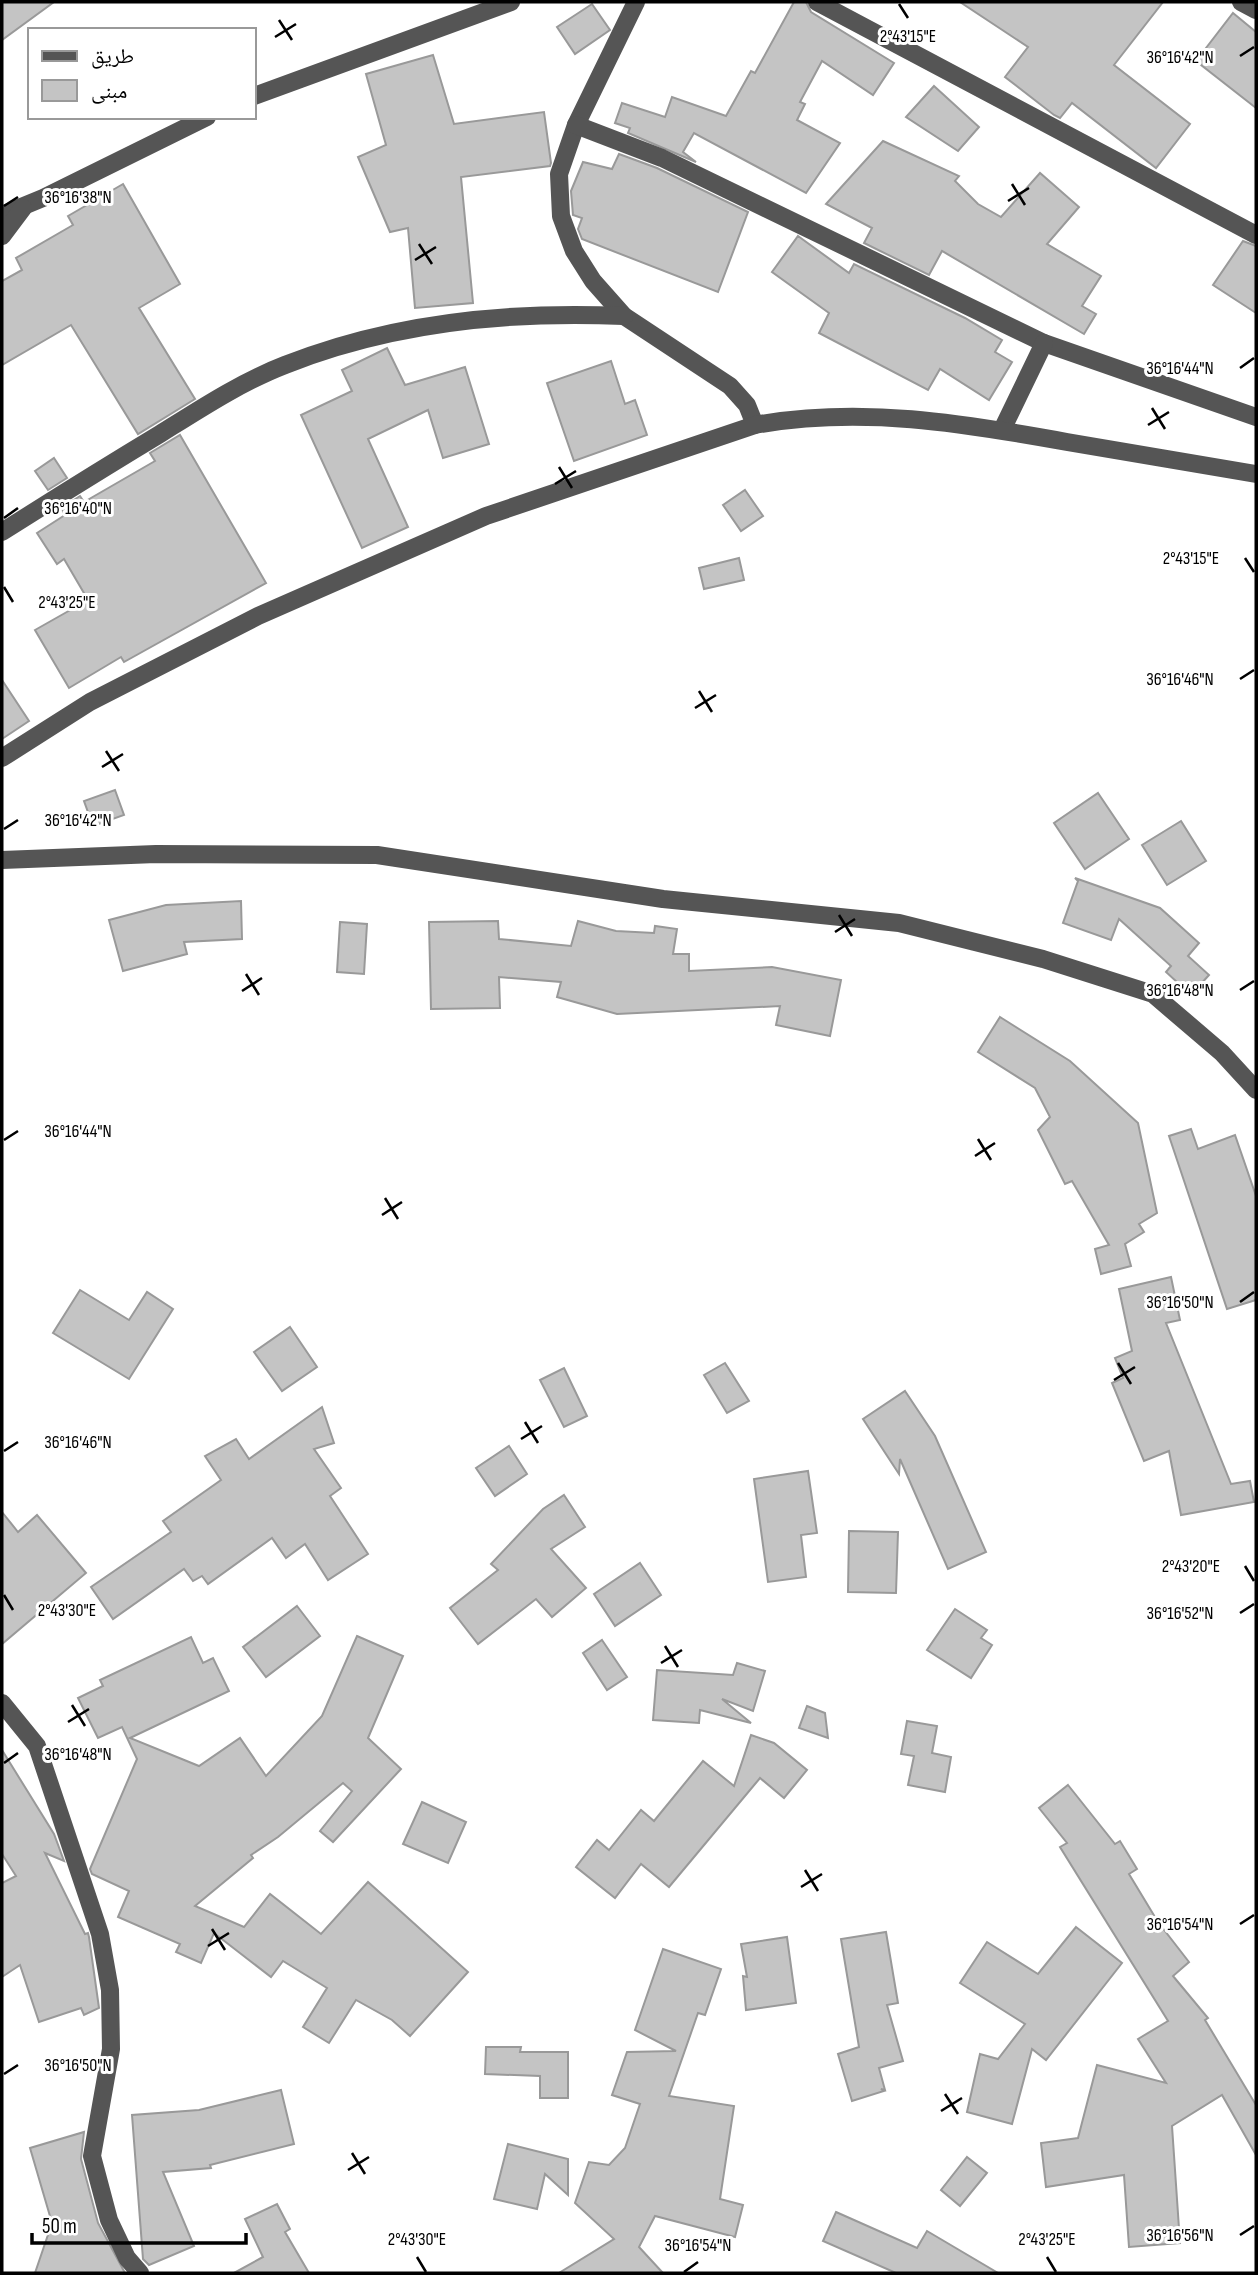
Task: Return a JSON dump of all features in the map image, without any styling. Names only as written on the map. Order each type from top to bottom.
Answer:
[{"type":"street","points":[[256,95],[511,2]]},
{"type":"street","points":[[636,2],[576,125],[559,174],[561,216],[574,251],[593,281],[624,316],[730,386],[747,405],[755,425]]},
{"type":"street","points":[[817,2],[1256,235]]},
{"type":"street","points":[[1241,2],[1256,10]]},
{"type":"street","points":[[2,215],[203,119]]},
{"type":"street","points":[[576,125],[662,158],[1044,342],[1256,417]]},
{"type":"street","points":[[2,236],[23,207]]},
{"type":"street","points":[[2,532],[204,406],[285,365],[383,334],[472,320],[551,313],[624,316]]},
{"type":"street","points":[[1002,430],[1044,342]]},
{"type":"street","points":[[2,758],[90,702],[258,616],[486,516],[755,425],[783,420],[882,415],[1002,430],[1256,474]]},
{"type":"street","points":[[2,860],[156,854],[377,855],[663,899],[899,923],[1043,959],[1153,994],[1222,1053],[1256,1090]]},
{"type":"street","points":[[2,1703],[37,1746],[100,1934],[110,1990],[111,2049],[92,2156],[109,2220],[127,2258],[141,2273]]},
{"type":"building","points":[[2,2],[54,2],[2,40]]},
{"type":"building","points":[[794,2],[806,2],[811,12],[894,63],[873,95],[822,61],[800,102],[805,104],[797,120],[840,143],[806,193],[694,133],[683,152],[696,162],[628,133],[630,128],[615,123],[622,103],[665,117],[672,97],[726,116],[751,71],[755,73]]},
{"type":"building","points":[[960,2],[1163,2],[1114,65],[1190,124],[1156,168],[1072,103],[1060,118],[1054,115],[1005,77],[1028,47]]},
{"type":"building","points":[[592,4],[610,30],[575,54],[557,27]]},
{"type":"building","points":[[1233,13],[1256,32],[1256,108],[1196,61]]},
{"type":"building","points":[[433,55],[454,124],[544,112],[551,163],[550,166],[461,177],[473,303],[415,308],[408,228],[390,232],[358,157],[386,145],[366,74]]},
{"type":"building","points":[[934,86],[979,127],[958,151],[906,117]]},
{"type":"building","points":[[883,141],[959,176],[955,181],[978,204],[1001,217],[1040,173],[1079,207],[1047,244],[1101,276],[1082,306],[1096,314],[1084,334],[942,251],[929,275],[864,243],[872,228],[826,204]]},
{"type":"building","points":[[619,154],[657,168],[748,212],[718,292],[582,239],[578,229],[582,218],[573,215],[571,191],[583,162],[612,169]]},
{"type":"building","points":[[123,184],[180,284],[139,308],[195,399],[138,434],[71,325],[2,365],[2,281],[22,270],[16,258],[73,225],[68,216]]},
{"type":"building","points":[[798,236],[849,273],[854,264],[965,318],[1002,340],[995,352],[1012,362],[989,400],[940,369],[928,390],[819,333],[829,313],[772,272]]},
{"type":"building","points":[[1243,241],[1256,246],[1256,313],[1213,285]]},
{"type":"building","points":[[387,348],[405,385],[465,367],[489,444],[443,458],[428,410],[368,439],[408,527],[362,548],[301,415],[352,391],[342,370]]},
{"type":"building","points":[[611,361],[625,404],[635,400],[647,435],[574,461],[547,383]]},
{"type":"building","points":[[180,435],[266,583],[124,662],[121,657],[69,688],[35,630],[88,600],[64,559],[57,564],[37,533],[65,515],[61,508],[80,496],[84,502],[155,461],[150,453]]},
{"type":"building","points":[[54,458],[67,478],[48,490],[35,471]]},
{"type":"building","points":[[745,490],[763,516],[741,531],[723,505]]},
{"type":"building","points":[[739,558],[744,580],[704,589],[699,568]]},
{"type":"building","points":[[2,680],[29,721],[2,739]]},
{"type":"building","points":[[115,790],[124,815],[93,826],[84,801]]},
{"type":"building","points":[[1098,793],[1129,839],[1085,869],[1054,823]]},
{"type":"building","points":[[1181,821],[1206,861],[1167,885],[1142,845]]},
{"type":"building","points":[[1075,878],[1160,908],[1199,943],[1188,956],[1209,975],[1191,995],[1166,972],[1171,966],[1119,919],[1111,940],[1063,923],[1078,881]]},
{"type":"building","points":[[241,901],[242,939],[184,942],[187,954],[123,971],[109,920],[166,905]]},
{"type":"building","points":[[498,921],[499,939],[571,946],[578,921],[616,931],[654,933],[655,926],[677,929],[673,954],[689,954],[689,971],[772,967],[841,980],[830,1036],[776,1025],[780,1006],[617,1014],[557,997],[561,982],[499,977],[500,1008],[431,1009],[429,922]]},
{"type":"building","points":[[340,922],[367,924],[364,974],[337,972]]},
{"type":"building","points":[[1000,1017],[1070,1061],[1138,1123],[1157,1213],[1139,1224],[1144,1232],[1125,1244],[1131,1266],[1101,1274],[1095,1249],[1109,1245],[1072,1181],[1065,1184],[1038,1130],[1050,1117],[1035,1088],[978,1052]]},
{"type":"building","points":[[1191,1129],[1198,1149],[1235,1135],[1256,1196],[1256,1300],[1227,1309],[1169,1136]]},
{"type":"building","points":[[1171,1277],[1180,1320],[1166,1323],[1231,1484],[1250,1481],[1254,1502],[1181,1515],[1169,1451],[1144,1461],[1112,1383],[1123,1378],[1115,1358],[1132,1351],[1119,1289]]},
{"type":"building","points":[[80,1290],[129,1320],[147,1292],[173,1309],[129,1379],[53,1333]]},
{"type":"building","points":[[290,1327],[317,1367],[282,1391],[254,1352]]},
{"type":"building","points":[[725,1363],[749,1401],[727,1413],[704,1375]]},
{"type":"building","points":[[564,1368],[587,1416],[564,1427],[540,1380]]},
{"type":"building","points":[[905,1391],[935,1436],[986,1552],[948,1569],[900,1459],[899,1474],[863,1419]]},
{"type":"building","points":[[322,1407],[334,1443],[314,1449],[341,1488],[330,1496],[368,1554],[328,1580],[305,1544],[286,1558],[272,1538],[208,1584],[202,1576],[193,1581],[184,1569],[113,1619],[91,1587],[171,1532],[163,1521],[221,1480],[205,1456],[236,1439],[249,1459]]},
{"type":"building","points":[[509,1446],[527,1474],[495,1496],[476,1468]]},
{"type":"building","points":[[808,1471],[817,1533],[801,1535],[806,1577],[768,1582],[754,1479]]},
{"type":"building","points":[[564,1495],[585,1527],[551,1549],[586,1588],[552,1617],[536,1599],[478,1644],[450,1608],[498,1570],[491,1564],[543,1509]]},
{"type":"building","points":[[2,1512],[18,1532],[37,1515],[86,1573],[2,1644]]},
{"type":"building","points":[[849,1531],[898,1532],[896,1593],[848,1592]]},
{"type":"building","points":[[640,1563],[661,1595],[615,1626],[594,1594]]},
{"type":"building","points":[[297,1606],[320,1636],[266,1677],[243,1647]]},
{"type":"building","points":[[955,1609],[987,1630],[981,1638],[992,1645],[971,1678],[927,1650]]},
{"type":"building","points":[[357,1636],[403,1656],[368,1738],[401,1769],[333,1842],[320,1831],[352,1791],[343,1783],[278,1837],[251,1855],[253,1858],[195,1906],[244,1927],[270,1894],[321,1934],[368,1882],[468,1972],[410,2036],[392,2020],[356,2000],[329,2043],[303,2027],[327,1988],[283,1961],[271,1977],[214,1933],[201,1963],[176,1952],[180,1944],[118,1917],[129,1891],[92,1874],[90,1869],[137,1759],[122,1727],[98,1738],[78,1698],[103,1686],[100,1680],[191,1637],[203,1663],[213,1658],[229,1691],[130,1738],[199,1766],[240,1738],[266,1776],[322,1716]]},
{"type":"building","points":[[602,1640],[627,1677],[607,1690],[583,1653]]},
{"type":"building","points":[[737,1663],[765,1671],[753,1711],[722,1699],[751,1723],[700,1710],[699,1723],[653,1720],[657,1670],[733,1675]]},
{"type":"building","points":[[807,1706],[825,1713],[828,1738],[799,1728]]},
{"type":"building","points":[[907,1721],[937,1726],[932,1753],[951,1757],[945,1792],[908,1785],[914,1756],[901,1754]]},
{"type":"building","points":[[751,1735],[774,1743],[807,1770],[784,1798],[760,1778],[669,1887],[641,1864],[615,1898],[576,1867],[597,1840],[609,1850],[641,1810],[654,1821],[703,1761],[734,1786]]},
{"type":"building","points":[[2,1750],[54,1834],[64,1861],[45,1853],[85,1934],[88,1933],[99,2008],[84,2015],[81,2008],[39,2022],[20,1965],[2,1977],[2,1883],[16,1876],[2,1854]]},
{"type":"building","points":[[1068,1785],[1115,1844],[1120,1841],[1137,1869],[1129,1874],[1158,1922],[1189,1962],[1173,1976],[1208,2018],[1205,2020],[1256,2105],[1256,2155],[1222,2095],[1172,2126],[1180,2243],[1129,2247],[1124,2175],[1046,2187],[1041,2143],[1078,2138],[1097,2065],[1166,2083],[1138,2039],[1168,2021],[1060,1847],[1067,1843],[1039,1808]]},
{"type":"building","points":[[422,1802],[466,1822],[448,1863],[403,1844]]},
{"type":"building","points":[[1076,1927],[1122,1963],[1046,2060],[1032,2049],[1012,2124],[967,2112],[980,2054],[998,2059],[1025,2024],[960,1983],[987,1942],[1038,1974]]},
{"type":"building","points":[[886,1932],[898,2003],[887,2005],[903,2061],[879,2068],[885,2090],[881,2089],[884,2091],[852,2101],[838,2054],[859,2047],[841,1939]]},
{"type":"building","points":[[787,1937],[796,2003],[746,2010],[743,1976],[747,1977],[741,1944]]},
{"type":"building","points":[[663,1949],[721,1969],[705,2015],[698,2013],[669,2096],[734,2106],[720,2199],[743,2205],[735,2237],[655,2216],[639,2247],[663,2273],[559,2273],[614,2239],[575,2203],[589,2162],[609,2165],[625,2148],[640,2104],[612,2095],[627,2052],[676,2051],[635,2030]]},
{"type":"building","points":[[486,2047],[521,2047],[520,2052],[568,2052],[568,2098],[540,2098],[540,2076],[485,2074]]},
{"type":"building","points":[[281,2090],[294,2144],[210,2165],[211,2168],[163,2172],[194,2246],[149,2265],[143,2259],[132,2115],[199,2110]]},
{"type":"building","points":[[84,2132],[81,2159],[98,2223],[125,2273],[35,2273],[52,2223],[30,2148]]},
{"type":"building","points":[[508,2144],[568,2159],[568,2195],[545,2174],[537,2209],[494,2199]]},
{"type":"building","points":[[967,2157],[987,2173],[960,2206],[941,2190]]},
{"type":"building","points":[[277,2204],[290,2229],[285,2232],[309,2273],[234,2273],[263,2257],[245,2219]]},
{"type":"building","points":[[836,2212],[917,2248],[927,2231],[998,2273],[896,2273],[823,2241]]}]
